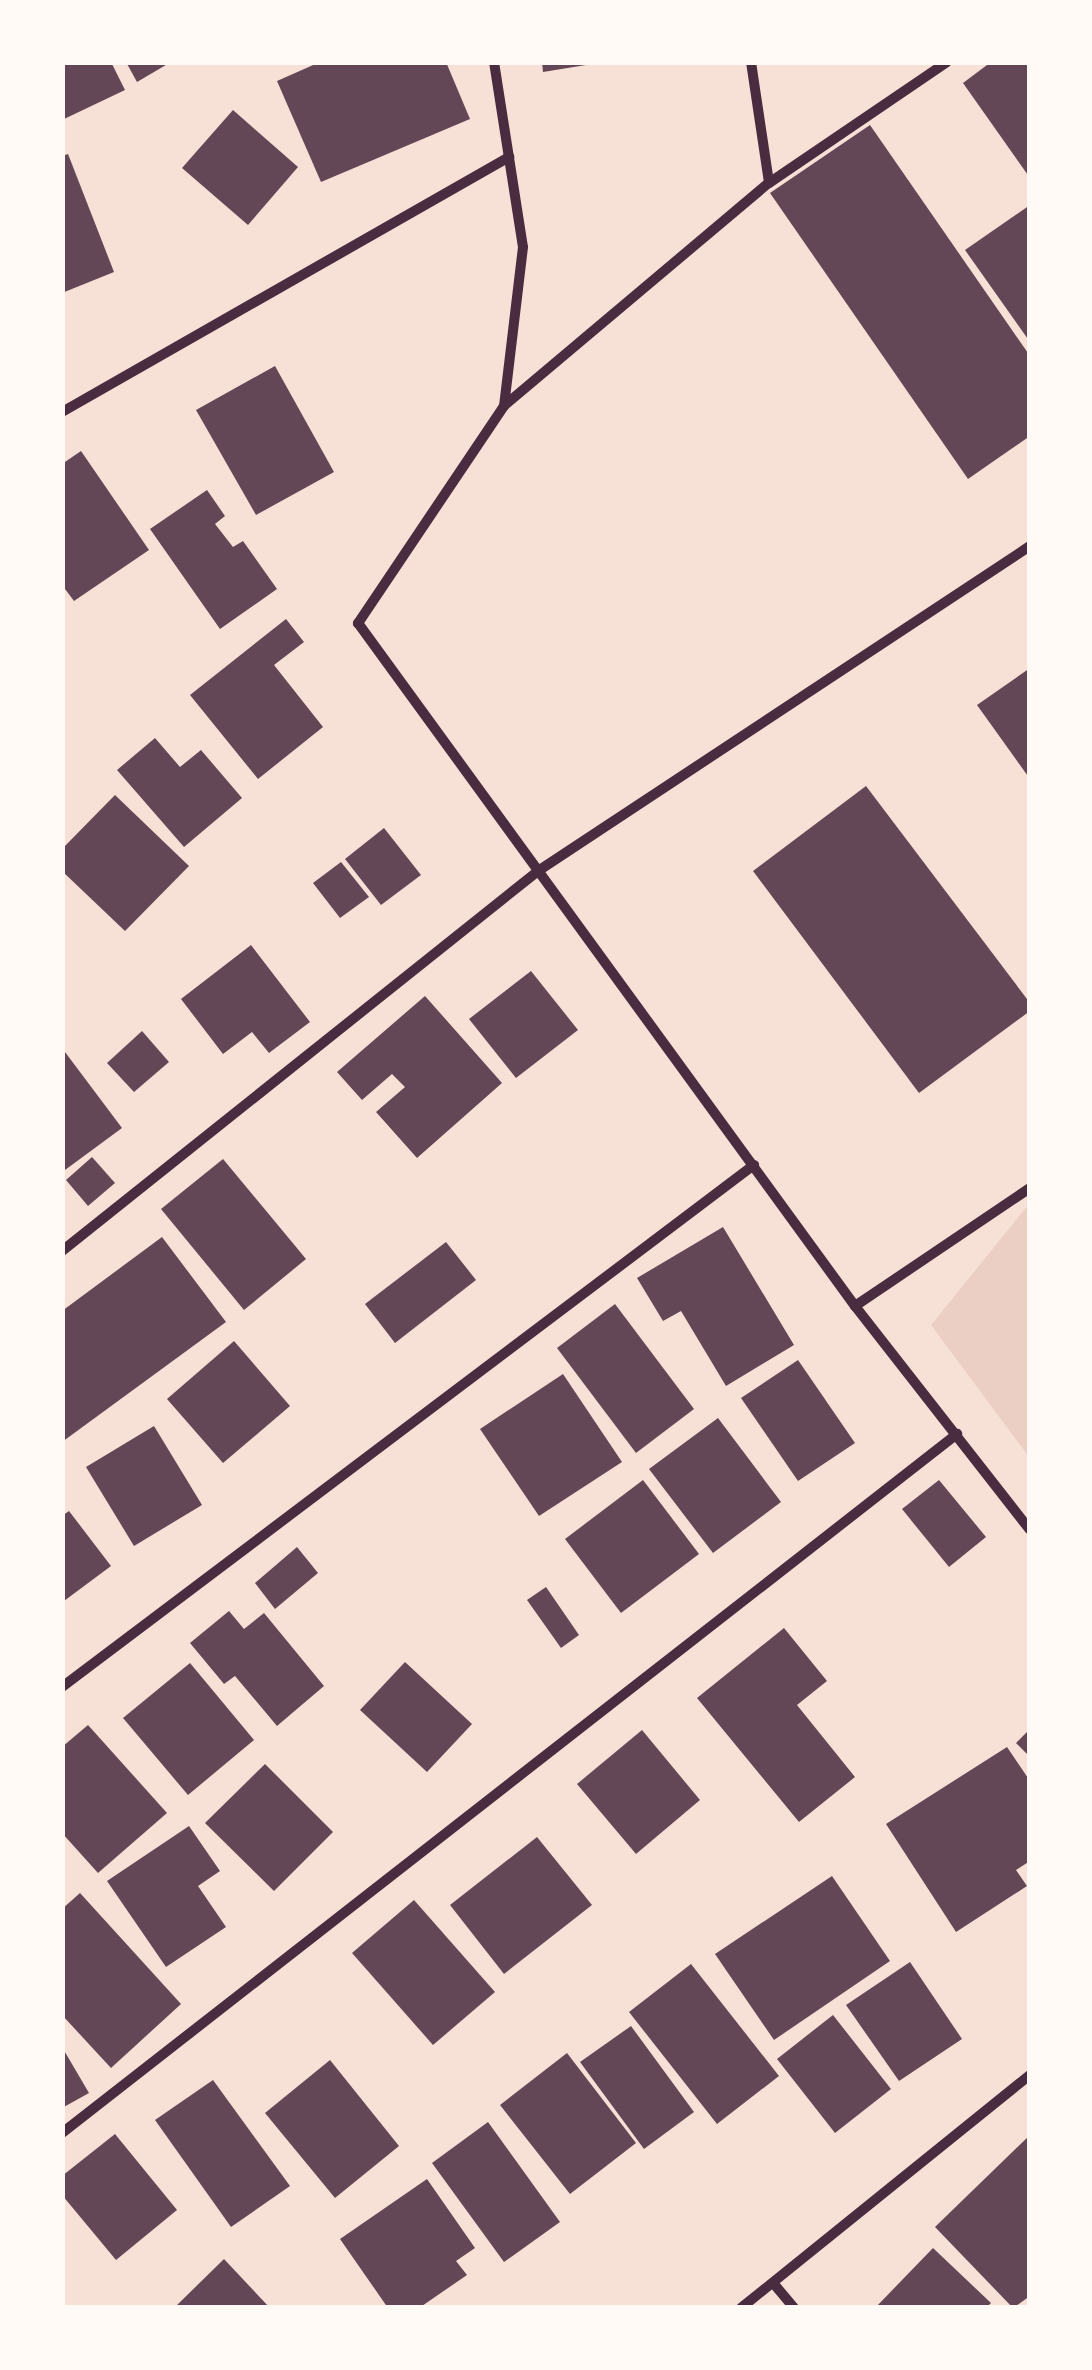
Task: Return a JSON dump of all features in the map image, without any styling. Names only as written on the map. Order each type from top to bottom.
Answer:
[{"type":"street","points":[[494,62],[523,247],[504,406]]},
{"type":"street","points":[[750,62],[770,182]]},
{"type":"street","points":[[947,62],[770,182],[504,406],[358,623],[855,1306],[1030,1530]]},
{"type":"street","points":[[62,412],[509,157]]},
{"type":"street","points":[[62,1251],[538,871],[1030,546]]},
{"type":"street","points":[[62,1687],[754,1165]]},
{"type":"street","points":[[855,1306],[1030,1188]]},
{"type":"street","points":[[62,2133],[957,1434]]},
{"type":"street","points":[[742,2308],[1028,2080]]},
{"type":"street","points":[[774,2284],[794,2308]]},
{"type":"shaded area","points":[[1030,1204],[1029,1457],[931,1325]]},
{"type":"building","points":[[62,62],[111,62],[125,90],[62,120]]},
{"type":"building","points":[[126,62],[171,62],[137,82]]},
{"type":"building","points":[[320,62],[446,62],[470,119],[321,182],[277,81]]},
{"type":"building","points":[[542,62],[586,62],[586,65],[543,72]]},
{"type":"building","points":[[991,62],[1030,62],[1030,178],[963,83]]},
{"type":"building","points":[[233,110],[298,167],[248,225],[182,168]]},
{"type":"building","points":[[870,125],[1030,356],[1030,436],[968,479],[770,193]]},
{"type":"building","points":[[68,154],[114,272],[62,293],[62,156]]},
{"type":"building","points":[[1030,205],[1030,342],[965,250]]},
{"type":"building","points":[[275,366],[334,472],[256,515],[196,410]]},
{"type":"building","points":[[81,451],[149,550],[74,601],[62,585],[62,464]]},
{"type":"building","points":[[207,490],[225,516],[215,524],[233,547],[243,541],[277,589],[220,629],[150,529]]},
{"type":"building","points":[[286,619],[304,642],[274,665],[323,727],[258,779],[190,695]]},
{"type":"building","points":[[1030,668],[1030,779],[977,705]]},
{"type":"building","points":[[155,738],[180,767],[201,750],[242,798],[184,847],[117,770]]},
{"type":"building","points":[[866,786],[1030,1003],[1030,1011],[919,1093],[753,871]]},
{"type":"building","points":[[115,795],[189,866],[125,931],[62,871],[62,849]]},
{"type":"building","points":[[384,828],[421,875],[381,905],[345,859]]},
{"type":"building","points":[[341,862],[369,897],[340,918],[313,883]]},
{"type":"building","points":[[251,945],[310,1022],[269,1053],[252,1032],[223,1054],[181,999]]},
{"type":"building","points":[[531,971],[578,1030],[516,1078],[469,1019]]},
{"type":"building","points":[[425,996],[502,1083],[417,1158],[376,1112],[405,1087],[392,1074],[362,1100],[337,1072]]},
{"type":"building","points":[[142,1031],[169,1062],[134,1092],[107,1063]]},
{"type":"building","points":[[62,1048],[122,1128],[65,1170],[62,1167]]},
{"type":"building","points":[[92,1157],[115,1183],[88,1206],[66,1180]]},
{"type":"building","points":[[223,1159],[306,1259],[244,1310],[161,1209]]},
{"type":"building","points":[[723,1227],[794,1345],[726,1386],[681,1311],[663,1321],[637,1278]]},
{"type":"building","points":[[162,1237],[226,1322],[62,1442],[62,1311]]},
{"type":"building","points":[[446,1242],[476,1280],[395,1343],[365,1304]]},
{"type":"building","points":[[615,1304],[694,1409],[636,1453],[557,1348]]},
{"type":"building","points":[[234,1341],[290,1406],[223,1463],[167,1399]]},
{"type":"building","points":[[798,1360],[855,1443],[798,1481],[741,1398]]},
{"type":"building","points":[[563,1374],[622,1462],[539,1516],[480,1429]]},
{"type":"building","points":[[718,1418],[781,1502],[713,1553],[649,1469]]},
{"type":"building","points":[[154,1426],[202,1505],[134,1546],[86,1467]]},
{"type":"building","points":[[643,1480],[699,1554],[621,1613],[565,1539]]},
{"type":"building","points":[[939,1480],[986,1537],[949,1567],[902,1509]]},
{"type":"building","points":[[69,1511],[111,1566],[64,1601],[62,1516]]},
{"type":"building","points":[[297,1547],[318,1573],[275,1609],[255,1583]]},
{"type":"building","points":[[546,1587],[579,1635],[561,1648],[527,1600]]},
{"type":"building","points":[[229,1611],[244,1629],[264,1613],[324,1686],[277,1726],[235,1676],[224,1684],[190,1643]]},
{"type":"building","points":[[784,1628],[827,1681],[797,1705],[855,1777],[799,1822],[697,1698]]},
{"type":"building","points":[[405,1662],[472,1724],[427,1772],[360,1710]]},
{"type":"building","points":[[190,1663],[254,1740],[188,1795],[123,1718]]},
{"type":"building","points":[[88,1725],[167,1813],[98,1873],[62,1833],[62,1747]]},
{"type":"building","points":[[1030,1729],[1030,1757],[1016,1743]]},
{"type":"building","points":[[642,1730],[700,1800],[636,1854],[577,1784]]},
{"type":"building","points":[[1007,1747],[1030,1781],[1030,1861],[1016,1870],[1027,1886],[956,1932],[886,1824]]},
{"type":"building","points":[[265,1764],[333,1832],[274,1891],[205,1823]]},
{"type":"building","points":[[189,1826],[220,1871],[198,1886],[226,1927],[166,1967],[107,1881]]},
{"type":"building","points":[[537,1837],[592,1905],[504,1974],[450,1905]]},
{"type":"building","points":[[832,1876],[890,1961],[774,2040],[715,1954]]},
{"type":"building","points":[[80,1893],[181,2004],[111,2068],[62,2015],[62,1909]]},
{"type":"building","points":[[414,1900],[495,1992],[433,2045],[352,1953]]},
{"type":"building","points":[[910,1962],[962,2039],[899,2081],[846,2005]]},
{"type":"building","points":[[691,1964],[779,2076],[717,2124],[629,2012]]},
{"type":"building","points":[[833,2015],[891,2089],[835,2133],[777,2059]]},
{"type":"building","points":[[631,2026],[694,2112],[644,2149],[580,2062]]},
{"type":"building","points":[[62,2047],[89,2093],[62,2108]]},
{"type":"building","points":[[567,2053],[636,2143],[570,2194],[500,2105]]},
{"type":"building","points":[[330,2060],[399,2146],[335,2198],[265,2113]]},
{"type":"building","points":[[213,2080],[290,2186],[231,2227],[155,2120]]},
{"type":"building","points":[[488,2122],[560,2222],[504,2262],[432,2163]]},
{"type":"building","points":[[115,2134],[177,2210],[116,2260],[62,2195],[62,2176]]},
{"type":"building","points":[[1030,2135],[1030,2296],[1013,2308],[935,2227]]},
{"type":"building","points":[[427,2179],[475,2248],[456,2261],[467,2275],[419,2308],[388,2308],[340,2239]]},
{"type":"building","points":[[933,2248],[991,2303],[986,2308],[875,2308]]},
{"type":"building","points":[[224,2259],[270,2308],[174,2308]]}]
